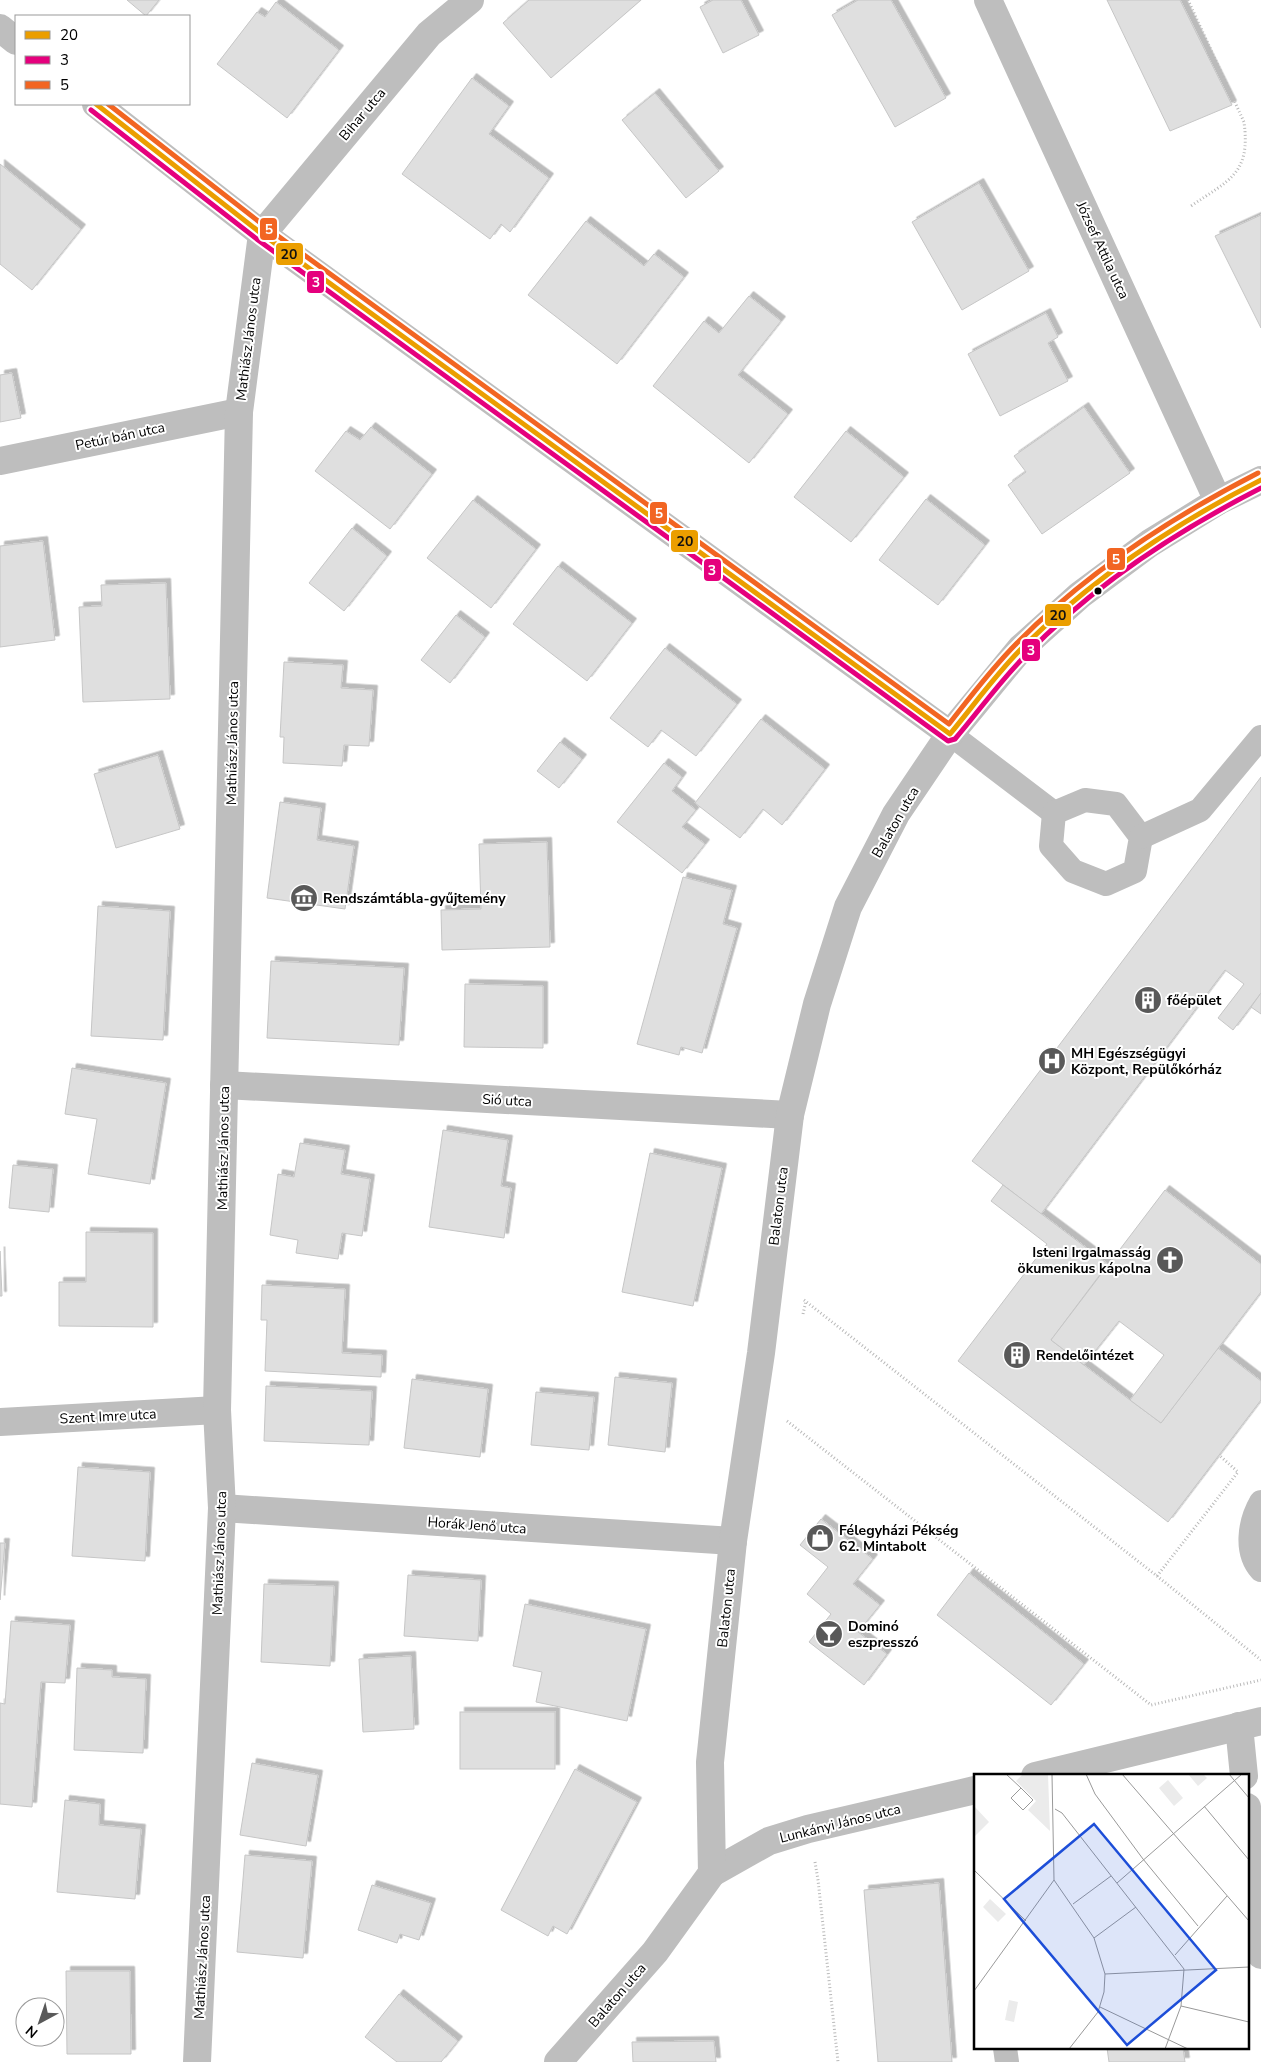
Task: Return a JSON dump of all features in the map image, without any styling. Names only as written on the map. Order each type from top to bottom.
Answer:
[{"type":"street","name":"Bihar utca","points":[[262,234],[428,34],[470,0]]},
{"type":"street","name":"József Attila utca","points":[[988,0],[1218,501]]},
{"type":"street","points":[[0,28],[15,40]]},
{"type":"street","points":[[97,105],[262,234],[950,734]]},
{"type":"street","name":"Mathiász János utca","points":[[197,2062],[222,1508],[217,1410],[239,412],[262,234]]},
{"type":"street","name":"Petúr bán utca","points":[[0,461],[239,412]]},
{"type":"street","name":"Balaton utca","points":[[558,2062],[655,1952],[712,1872],[710,1762],[733,1541],[761,1353],[790,1114],[817,1004],[848,907],[896,814],[950,734],[1022,648],[1080,595],[1150,543],[1218,501],[1261,480]]},
{"type":"street","name":"Sió utca","points":[[224,1085],[790,1114]]},
{"type":"street","name":"Szent Imre utca","points":[[0,1422],[217,1410]]},
{"type":"street","name":"Horák Jenő utca","points":[[222,1508],[733,1541]]},
{"type":"street","points":[[1043,1774],[1250,1724],[1244,1774]]},
{"type":"street","name":"Lunkányi János utca","points":[[712,1872],[769,1841],[808,1829],[974,1790]]},
{"type":"street","points":[[1248,1818],[1261,1955]]},
{"type":"lane","points":[[950,734],[1054,813]]},
{"type":"lane","points":[[1141,837],[1200,810],[1261,738]]},
{"type":"lane","points":[[1084,800],[1116,804],[1141,837],[1135,871],[1106,884],[1073,872],[1051,846],[1054,813],[1084,800]]},
{"type":"lane","points":[[1261,1502],[1252,1526],[1250,1549],[1254,1562],[1261,1570]]},
{"type":"path","points":[[1188,0],[1244,122],[1247,143],[1241,166],[1229,180],[1191,206]]},
{"type":"path","points":[[770,1270],[806,1301],[1157,1576],[1261,1660]]},
{"type":"path","points":[[802,1320],[806,1301]]},
{"type":"path","points":[[788,1412],[787,1421],[1151,1705],[1261,1680]]},
{"type":"path","points":[[1157,1576],[1238,1472],[1219,1455]]},
{"type":"path","points":[[808,1829],[818,1880],[838,2062]]},
{"type":"building","points":[[127,0],[159,0],[145,15]]},
{"type":"building","points":[[529,0],[641,0],[551,78],[503,23]]},
{"type":"building","points":[[713,0],[741,0],[759,35],[723,53],[700,7]]},
{"type":"building","points":[[858,0],[891,0],[946,98],[895,127],[832,15]]},
{"type":"building","points":[[1107,0],[1180,0],[1232,105],[1170,131]]},
{"type":"building","points":[[276,2],[339,50],[287,118],[217,64],[257,12],[265,17]]},
{"type":"building","points":[[472,78],[509,106],[489,134],[549,178],[510,232],[501,224],[490,239],[402,174]]},
{"type":"building","points":[[655,93],[719,171],[686,198],[622,120]]},
{"type":"building","points":[[0,164],[81,229],[32,290],[0,264]]},
{"type":"building","points":[[979,183],[1029,271],[962,310],[912,222]]},
{"type":"building","points":[[1261,215],[1261,328],[1215,236]]},
{"type":"building","points":[[586,221],[644,266],[654,254],[684,277],[617,364],[528,295]]},
{"type":"building","points":[[749,296],[781,321],[738,375],[788,414],[749,463],[653,386],[704,321],[719,333]]},
{"type":"building","points":[[1046,313],[1058,337],[1048,343],[1068,381],[1000,416],[968,354]]},
{"type":"building","points":[[12,373],[21,418],[0,422],[0,375]]},
{"type":"building","points":[[1084,407],[1130,473],[1042,534],[1008,485],[1026,472],[1014,456]]},
{"type":"building","points":[[371,427],[432,474],[390,529],[315,471],[346,431],[360,440]]},
{"type":"building","points":[[846,431],[904,477],[851,542],[794,497]]},
{"type":"building","points":[[926,499],[985,545],[938,605],[879,560]]},
{"type":"building","points":[[473,500],[536,549],[491,608],[427,558]]},
{"type":"building","points":[[352,528],[387,556],[344,611],[309,583]]},
{"type":"building","points":[[43,541],[55,640],[0,647],[0,546]]},
{"type":"building","points":[[558,566],[632,623],[587,681],[513,624]]},
{"type":"building","points":[[166,583],[170,699],[83,702],[79,607],[102,606],[101,585]]},
{"type":"building","points":[[456,615],[485,637],[450,683],[421,660]]},
{"type":"building","points":[[665,648],[737,704],[696,756],[661,730],[648,747],[610,718]]},
{"type":"building","points":[[284,662],[343,665],[341,688],[373,690],[369,746],[344,745],[342,766],[283,763],[284,737],[280,737]]},
{"type":"building","points":[[761,719],[825,769],[782,825],[763,809],[740,838],[695,803]]},
{"type":"building","points":[[560,742],[582,759],[559,788],[537,771]]},
{"type":"building","points":[[158,755],[180,829],[116,848],[94,774]]},
{"type":"building","points":[[664,763],[682,777],[672,791],[696,810],[682,827],[705,844],[682,873],[617,822]]},
{"type":"building","name":"főépület","points":[[1261,777],[1261,993],[1233,1030],[1218,1018],[1244,984],[1225,970],[1041,1214],[972,1161]]},
{"type":"building","points":[[280,802],[321,808],[317,840],[354,846],[345,909],[267,898]]},
{"type":"building","points":[[547,842],[550,947],[442,950],[441,910],[481,909],[479,844]]},
{"type":"building","points":[[683,877],[732,890],[723,924],[737,928],[702,1053],[681,1047],[679,1055],[637,1044]]},
{"type":"building","points":[[98,906],[170,911],[163,1040],[91,1036]]},
{"type":"building","points":[[271,961],[404,968],[399,1045],[267,1038]]},
{"type":"building","points":[[465,984],[543,986],[543,1048],[464,1047]]},
{"type":"building","points":[[1261,993],[1261,1014],[1251,1007]]},
{"type":"building","points":[[72,1068],[166,1083],[150,1184],[88,1174],[97,1119],[65,1114]]},
{"type":"building","points":[[443,1130],[508,1140],[501,1186],[511,1188],[504,1238],[429,1227]]},
{"type":"building","points":[[300,1143],[345,1150],[341,1174],[370,1179],[362,1236],[342,1233],[338,1259],[296,1253],[298,1240],[270,1235],[278,1174],[294,1177]]},
{"type":"building","points":[[650,1153],[722,1168],[693,1306],[622,1292]]},
{"type":"building","points":[[13,1165],[53,1169],[49,1212],[9,1208]]},
{"type":"building","name":"Rendelőintézet","points":[[1003,1185],[1108,1264],[1051,1340],[1161,1423],[1218,1348],[1261,1381],[1261,1400],[1168,1522],[958,1361],[1047,1244],[991,1201]]},
{"type":"building","points":[[1165,1190],[1261,1264],[1261,1292],[1161,1423],[1130,1400],[1164,1355],[1119,1321],[1084,1365],[1051,1340]]},
{"type":"building","points":[[86,1232],[153,1233],[153,1327],[59,1326],[59,1282],[86,1282]]},
{"type":"building","points":[[0,1251],[2,1296],[0,1296]]},
{"type":"building","points":[[262,1285],[345,1289],[342,1353],[382,1355],[381,1377],[265,1371],[267,1320],[261,1320]]},
{"type":"building","points":[[615,1377],[672,1383],[665,1452],[608,1445]]},
{"type":"building","points":[[412,1379],[488,1389],[480,1457],[404,1448]]},
{"type":"building","points":[[266,1386],[372,1391],[369,1445],[264,1441]]},
{"type":"building","points":[[536,1392],[594,1397],[589,1450],[531,1445]]},
{"type":"building","points":[[78,1467],[150,1472],[145,1561],[72,1556]]},
{"type":"building","points":[[821,1519],[873,1559],[853,1584],[880,1605],[858,1632],[887,1654],[864,1685],[809,1642],[831,1614],[807,1594],[828,1567],[800,1545]]},
{"type":"building","points":[[0,1543],[5,1543],[0,1600]]},
{"type":"building","points":[[969,1573],[1084,1664],[1051,1705],[937,1615]]},
{"type":"building","points":[[408,1575],[481,1580],[478,1641],[404,1636]]},
{"type":"building","points":[[264,1584],[334,1586],[330,1666],[261,1662]]},
{"type":"building","points":[[525,1604],[646,1629],[627,1721],[536,1702],[542,1672],[513,1666]]},
{"type":"building","points":[[11,1621],[70,1625],[65,1683],[41,1682],[32,1807],[0,1804],[0,1703],[5,1704]]},
{"type":"building","points":[[411,1656],[414,1729],[363,1732],[359,1659]]},
{"type":"building","points":[[77,1668],[112,1670],[112,1677],[146,1679],[143,1753],[74,1750]]},
{"type":"building","points":[[460,1712],[555,1712],[555,1769],[460,1769]]},
{"type":"building","points":[[252,1763],[318,1775],[306,1846],[240,1835]]},
{"type":"building","points":[[575,1769],[637,1802],[567,1934],[553,1926],[548,1936],[501,1910]]},
{"type":"building","points":[[65,1800],[100,1804],[99,1825],[141,1829],[135,1899],[57,1892]]},
{"type":"building","points":[[245,1855],[312,1861],[303,1958],[237,1952]]},
{"type":"building","points":[[939,1883],[952,2062],[878,2062],[864,1890]]},
{"type":"building","points":[[372,1885],[431,1903],[419,1940],[400,1934],[397,1943],[358,1930]]},
{"type":"building","points":[[66,1971],[130,1971],[131,2054],[67,2054]]},
{"type":"building","points":[[399,1994],[458,2041],[441,2062],[397,2062],[365,2037]]},
{"type":"building","points":[[714,2041],[716,2062],[633,2062],[632,2042]]},
{"type":"building","points":[[1107,2050],[1183,2050],[1185,2062],[1109,2062]]},
{"type":"transit line","name":"20","points":[[97,105],[262,234],[950,734],[1013,657],[1077,598],[1106,575],[1166,534],[1261,480]]},
{"type":"transit line","name":"5","points":[[109,105],[267,228],[949,724],[1008,653],[1044,617],[1072,593],[1131,548],[1225,490],[1258,473]]},
{"type":"transit line","name":"3","points":[[91,110],[258,240],[948,741],[955,739],[1026,655],[1107,583],[1197,523],[1261,488]]},
{"type":"place","name":"Rendszámtábla-gyűjtemény","points":[[304,898]]},
{"type":"place","name":"főépület","points":[[1148,1000]]},
{"type":"place","name":"MH Egészségügyi Központ, Repülőkórház","points":[[1052,1061]]},
{"type":"place","name":"Isteni Irgalmasság ökumenikus kápolna","points":[[1170,1260]]},
{"type":"place","name":"Rendelőintézet","points":[[1017,1355]]},
{"type":"place","name":"Félegyházi Pékség 62. Mintabolt","points":[[820,1538]]},
{"type":"place","name":"Dominó eszpresszó","points":[[829,1634]]}]
